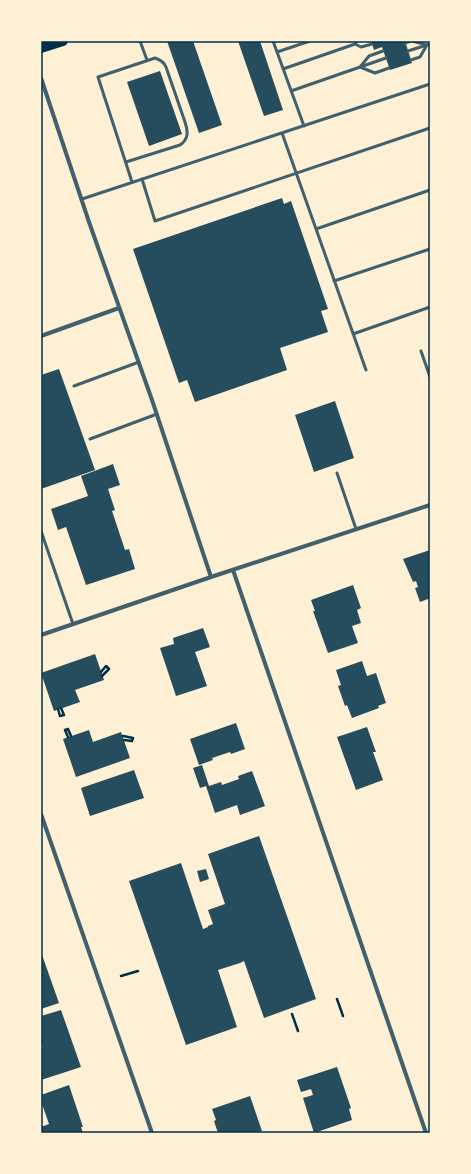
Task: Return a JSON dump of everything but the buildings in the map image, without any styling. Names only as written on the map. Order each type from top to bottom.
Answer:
[{"type":"main road","points":[[41,48],[63,41]]},
{"type":"street","points":[[41,78],[119,308],[157,414],[211,577]]},
{"type":"street","points":[[41,336],[119,308]]},
{"type":"street","points":[[41,635],[430,505]]},
{"type":"street","points":[[233,570],[426,1133]]},
{"type":"street","points":[[41,814],[152,1133]]},
{"type":"lane","points":[[140,41],[147,60]]},
{"type":"lane","points":[[273,41],[304,126]]},
{"type":"lane","points":[[277,52],[310,41]]},
{"type":"lane","points":[[405,43],[411,41],[428,45]]},
{"type":"lane","points":[[284,69],[356,43],[362,47],[372,44]]},
{"type":"lane","points":[[408,51],[428,45]]},
{"type":"lane","points":[[411,60],[420,57],[428,45]]},
{"type":"lane","points":[[360,67],[368,56],[383,51]]},
{"type":"lane","points":[[126,162],[180,145],[187,137],[188,130],[164,63],[155,58],[98,77],[132,182]]},
{"type":"lane","points":[[291,91],[386,58]]},
{"type":"lane","points":[[360,67],[375,72],[389,68]]},
{"type":"lane","points":[[82,199],[430,84]]},
{"type":"lane","points":[[142,179],[155,222],[430,128]]},
{"type":"lane","points":[[282,133],[366,370]]},
{"type":"lane","points":[[316,229],[430,190]]},
{"type":"lane","points":[[334,281],[430,249]]},
{"type":"lane","points":[[353,334],[430,307]]},
{"type":"lane","points":[[421,351],[430,377]]},
{"type":"lane","points":[[74,386],[139,362]]},
{"type":"lane","points":[[90,439],[157,414]]},
{"type":"lane","points":[[337,473],[356,530]]},
{"type":"lane","points":[[41,531],[73,624]]},
{"type":"path","points":[[101,672],[106,666],[109,669],[102,676]]},
{"type":"path","points":[[123,736],[133,738],[132,741],[124,740]]},
{"type":"path","points":[[121,976],[138,971]]},
{"type":"path","points":[[337,998],[343,1016]]},
{"type":"path","points":[[292,1014],[298,1031]]}]
